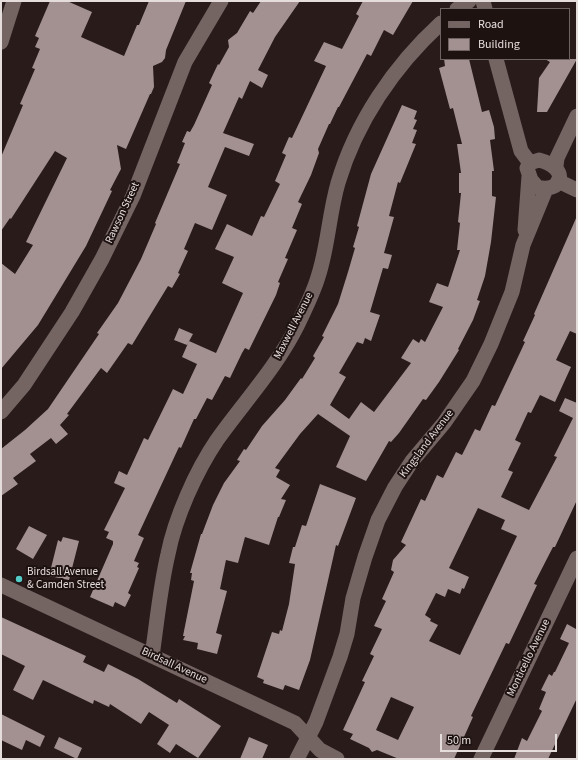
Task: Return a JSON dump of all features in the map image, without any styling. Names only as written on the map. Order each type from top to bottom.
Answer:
[{"type":"street","points":[[1,42],[14,1]]},
{"type":"street","name":"Rawson Street","points":[[1,412],[24,385],[72,312],[102,259],[133,196],[185,62],[221,1]]},
{"type":"street","points":[[458,8],[469,1]]},
{"type":"street","name":"Maxwell Avenue","points":[[152,656],[168,552],[195,480],[216,441],[276,362],[296,327],[318,277],[338,183],[357,136],[371,109],[401,65],[440,25]]},
{"type":"street","points":[[496,60],[521,151],[537,186],[552,185],[577,190]]},
{"type":"street","points":[[552,185],[559,171],[556,166],[557,158],[577,116]]},
{"type":"street","points":[[530,169],[539,160],[556,166]]},
{"type":"street","name":"Kingsland Avenue","points":[[296,759],[308,738],[340,657],[347,634],[353,598],[378,520],[395,487],[412,461],[457,405],[473,381],[491,344],[512,292],[523,245],[530,169]]},
{"type":"street","name":"Kingsland Avenue","points":[[523,245],[552,185]]},
{"type":"street","name":"Monticello Avenue","points":[[481,759],[577,558]]},
{"type":"street","name":"Birdsall Avenue","points":[[1,585],[295,723],[320,750],[337,759]]},
{"type":"building","points":[[50,1],[67,1],[92,12],[81,37],[124,56],[149,1],[186,1],[166,50],[165,58],[162,62],[153,66],[154,87],[126,149],[117,145],[121,169],[110,190],[112,191],[86,246],[38,325],[1,369],[1,263],[15,274],[33,245],[26,242],[67,158],[55,151],[11,219],[10,218],[1,231],[1,157],[23,105],[20,104],[35,69],[32,68],[40,49],[35,47],[39,38],[35,36]]},
{"type":"building","points":[[261,1],[300,1],[275,37],[258,70],[268,75],[262,88],[250,81],[242,99],[239,97],[223,133],[254,144],[249,156],[225,147],[208,187],[227,195],[212,230],[195,223],[184,249],[188,251],[178,273],[180,274],[172,288],[168,286],[132,345],[128,343],[107,373],[101,368],[67,414],[69,415],[60,425],[68,434],[56,444],[51,438],[30,454],[36,461],[13,478],[18,484],[1,496],[1,449],[48,409],[99,334],[97,333],[118,303],[141,259],[156,224],[155,223],[180,164],[177,163],[185,143],[182,142],[187,131],[190,132],[194,125],[212,85],[209,83],[218,64],[219,65],[229,47],[228,40],[237,33],[250,11],[253,13]]},
{"type":"building","points":[[363,1],[413,1],[393,35],[384,30],[371,56],[367,54],[329,124],[318,149],[319,153],[311,175],[298,202],[302,204],[292,228],[297,230],[285,258],[288,259],[278,282],[280,283],[276,295],[249,350],[245,348],[230,378],[225,376],[212,400],[207,398],[196,419],[194,419],[181,448],[179,447],[138,535],[144,538],[134,561],[139,563],[137,567],[139,568],[128,593],[131,595],[125,607],[115,602],[113,607],[90,597],[113,544],[113,541],[106,538],[109,532],[104,530],[125,488],[114,483],[119,471],[127,475],[144,438],[148,440],[173,389],[183,394],[197,364],[182,357],[189,341],[216,353],[243,293],[222,283],[234,257],[215,249],[227,224],[252,236],[261,216],[264,217],[280,184],[275,181],[286,155],[282,153],[289,137],[292,138],[326,66],[314,61],[324,42],[342,49],[359,16],[356,14]]},
{"type":"building","points":[[577,59],[547,112],[537,112],[539,78],[550,62],[547,60]]},
{"type":"building","points":[[444,60],[469,60],[482,112],[489,110],[494,127],[495,139],[490,140],[494,171],[492,171],[492,196],[496,197],[491,242],[485,276],[477,300],[480,301],[473,320],[458,349],[459,350],[439,382],[426,400],[423,399],[399,433],[391,442],[389,441],[366,481],[336,467],[350,436],[318,414],[300,434],[275,468],[280,470],[276,477],[290,485],[281,499],[286,500],[278,517],[269,545],[245,537],[238,563],[226,560],[220,589],[227,591],[216,633],[222,635],[217,654],[197,649],[198,643],[183,640],[185,636],[183,636],[194,581],[191,580],[192,573],[190,573],[201,534],[224,483],[240,461],[237,460],[244,449],[246,450],[262,426],[285,400],[301,378],[302,379],[315,358],[313,356],[324,337],[322,336],[338,304],[348,272],[355,248],[353,247],[359,227],[357,226],[371,174],[402,105],[417,111],[414,119],[417,120],[413,129],[417,130],[412,143],[416,144],[400,183],[398,182],[389,216],[394,217],[384,253],[392,255],[388,269],[383,268],[370,312],[380,315],[371,341],[365,338],[363,344],[357,342],[339,373],[346,377],[330,405],[349,419],[361,402],[374,412],[411,363],[401,358],[413,339],[419,343],[421,339],[425,342],[443,307],[429,302],[437,283],[448,287],[460,250],[457,250],[461,193],[459,193],[459,173],[461,173],[457,144],[462,144],[453,108],[450,109],[439,68],[445,66]]},
{"type":"building","points":[[577,216],[577,334],[570,331],[556,360],[571,367],[555,402],[540,395],[531,413],[528,412],[515,440],[521,443],[508,470],[513,472],[501,497],[529,510],[557,457],[554,456],[573,418],[559,411],[565,398],[577,403],[577,500],[555,547],[553,547],[534,584],[537,585],[509,644],[506,643],[471,716],[473,717],[454,759],[399,759],[377,750],[372,752],[369,748],[350,739],[353,734],[343,730],[365,682],[362,681],[374,656],[370,654],[382,629],[374,626],[386,601],[382,599],[394,572],[391,570],[393,560],[406,545],[401,542],[421,499],[425,501],[437,475],[443,478],[456,452],[462,455],[475,429],[480,431],[492,405],[495,406],[525,342],[523,341],[535,315],[534,314]],"holes":[[[478,508],[505,520],[501,529],[517,536],[460,655],[429,641],[438,625],[430,621],[431,619],[425,615],[436,593],[445,597],[448,589],[460,594],[462,588],[464,589],[469,577],[449,568]],[[391,697],[414,707],[398,740],[376,730]]]},
{"type":"building","points":[[179,328],[193,334],[187,345],[174,340]]},
{"type":"building","points":[[320,484],[356,498],[338,546],[336,545],[310,660],[299,690],[285,685],[283,690],[263,683],[264,680],[257,677],[272,632],[279,634],[280,630],[282,631],[289,604],[295,564],[289,563],[293,547],[295,547],[302,525],[306,526]]},
{"type":"building","points":[[29,526],[47,535],[33,559],[16,549]]},
{"type":"building","points":[[63,537],[79,541],[69,580],[49,576],[58,540],[61,542]]},
{"type":"building","points":[[1,617],[86,656],[83,662],[104,672],[108,664],[138,679],[177,703],[179,699],[221,726],[198,758],[176,744],[170,753],[157,744],[169,725],[149,712],[141,724],[110,704],[109,707],[94,700],[93,704],[43,680],[33,700],[13,690],[25,666],[1,654]]},
{"type":"building","points":[[567,624],[576,629],[577,627],[577,698],[548,759],[514,759],[522,738],[527,741],[542,711],[539,709],[546,692],[541,690],[549,674],[552,676],[555,672],[569,643],[560,639]]},
{"type":"building","points":[[1,714],[45,736],[40,747],[26,740],[22,750],[1,740]]},
{"type":"building","points":[[59,737],[82,748],[77,759],[54,748]]},
{"type":"building","points":[[249,737],[268,745],[262,759],[240,759]]},
{"type":"place","name":"Birdsall Avenue & Camden Street","points":[[19,579]]}]
